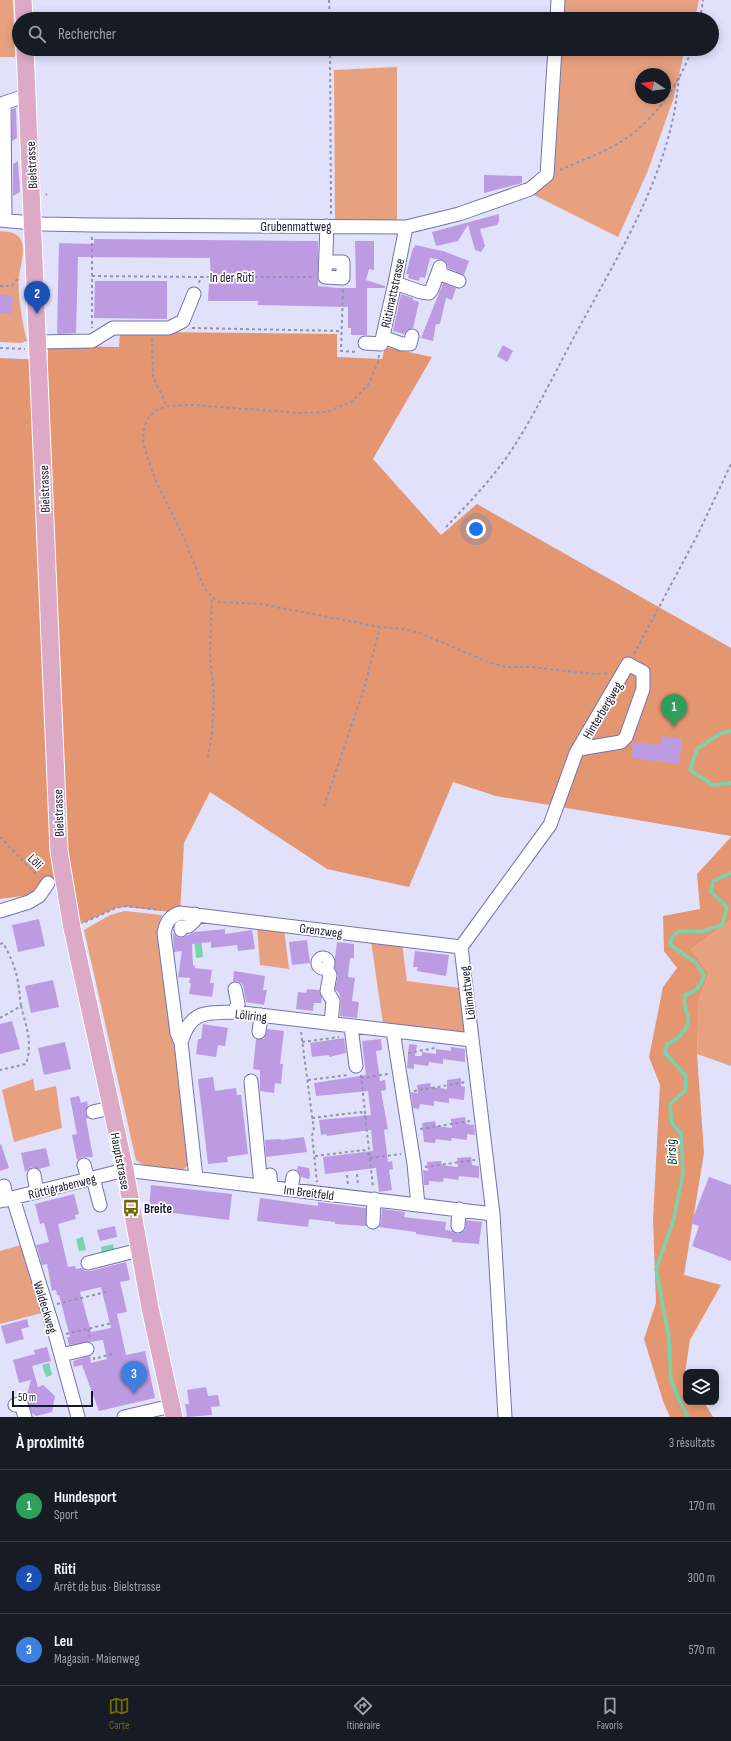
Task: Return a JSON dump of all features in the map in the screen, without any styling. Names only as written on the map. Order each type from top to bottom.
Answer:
[{"type":"main road","points":[[23,0],[24,12]]},
{"type":"main road","name":"Bielstrasse","points":[[25,56],[34,223],[59,851],[72,928]]},
{"type":"main road","name":"Hauptstrasse","points":[[72,928],[110,1108],[125,1170],[133,1247],[172,1411]]},
{"type":"street","points":[[557,12],[558,0]]},
{"type":"street","points":[[547,175],[555,56]]},
{"type":"street","points":[[3,220],[4,104],[28,95]]},
{"type":"street","name":"Grubenmattweg","points":[[3,220],[34,223],[92,225],[406,227],[437,224],[470,214],[530,190],[547,175]]},
{"type":"street","points":[[325,277],[329,226]]},
{"type":"street","name":"Rütimattstrasse","points":[[365,343],[382,340],[406,227]]},
{"type":"street","points":[[395,283],[428,293],[432,289],[439,270],[459,281]]},
{"type":"street","name":"In der Rüti","points":[[169,328],[183,321],[194,294]]},
{"type":"street","points":[[38,345],[92,341],[113,328],[169,328]]},
{"type":"street","points":[[382,340],[410,344],[412,336]]},
{"type":"street","points":[[579,749],[621,742],[626,737],[642,689],[643,672],[626,668]]},
{"type":"street","name":"Hinterbergweg","points":[[461,947],[550,825],[579,749],[626,668]]},
{"type":"street","points":[[0,911],[34,899],[39,896],[48,883]]},
{"type":"street","points":[[180,913],[169,920],[164,933],[177,1033],[185,1048],[194,1113],[198,1146],[196,1178]]},
{"type":"street","name":"Grenzweg","points":[[180,913],[235,923],[461,947]]},
{"type":"street","points":[[181,930],[181,927],[189,926],[195,920],[203,918]]},
{"type":"street","name":"Lölimattweg","points":[[461,947],[493,1214],[505,1417]]},
{"type":"street","points":[[326,968],[330,975],[327,991],[333,1001],[331,1024]]},
{"type":"street","points":[[234,989],[238,1004],[234,1012]]},
{"type":"street","name":"Löliring","points":[[185,1048],[185,1028],[194,1019],[204,1014],[234,1012],[331,1024],[352,1031],[393,1031],[472,1040]]},
{"type":"street","points":[[258,1032],[261,1015]]},
{"type":"street","points":[[352,1031],[357,1072]]},
{"type":"street","points":[[393,1031],[412,1152],[415,1207]]},
{"type":"street","points":[[251,1081],[249,1125],[267,1183]]},
{"type":"street","points":[[93,1112],[110,1108]]},
{"type":"street","points":[[84,1164],[100,1204]]},
{"type":"street","name":"Im Breitfeld","points":[[125,1170],[196,1178],[267,1183],[292,1183],[319,1193],[374,1199],[440,1211],[459,1209],[493,1214]]},
{"type":"street","name":"Rüttigrabenweg","points":[[7,1200],[125,1170]]},
{"type":"street","points":[[34,1175],[37,1192]]},
{"type":"street","name":"Waldeckweg","points":[[4,1186],[7,1200],[42,1276],[44,1314],[56,1337],[78,1417]]},
{"type":"street","points":[[373,1222],[374,1199]]},
{"type":"street","points":[[458,1226],[459,1209]]},
{"type":"street","points":[[88,1263],[133,1247]]},
{"type":"street","points":[[61,1355],[87,1348]]},
{"type":"street","points":[[14,1405],[22,1405],[25,1417]]},
{"type":"street","points":[[124,1417],[172,1411]]},
{"type":"path","points":[[329,0],[330,12]]},
{"type":"path","points":[[701,12],[704,0]]},
{"type":"path","points":[[329,226],[330,56]]},
{"type":"path","points":[[547,175],[608,149],[639,128],[663,105],[685,68],[689,56]]},
{"type":"path","points":[[446,527],[477,495],[510,451],[535,410],[579,326],[613,267],[652,185],[670,131],[679,77]]},
{"type":"path","points":[[92,225],[92,341]]},
{"type":"path","points":[[92,276],[201,278]]},
{"type":"path","name":"In der Rüti","points":[[194,294],[201,278],[325,277]]},
{"type":"path","points":[[0,286],[12,286],[16,280],[23,279]]},
{"type":"path","points":[[343,285],[341,351],[364,352],[365,343]]},
{"type":"path","points":[[152,328],[152,377],[167,406]]},
{"type":"path","points":[[169,328],[342,331]]},
{"type":"path","points":[[382,340],[378,363],[369,383],[353,401],[327,412],[299,413],[193,405],[167,406],[157,410],[149,417],[144,426],[143,444],[155,479],[184,538],[204,588],[212,597],[220,602],[261,604],[380,627],[420,633],[488,662],[506,667],[531,667],[555,671],[594,674],[626,668],[698,534],[731,464]]},
{"type":"path","points":[[0,348],[38,345]]},
{"type":"path","points":[[208,758],[212,732],[214,696],[210,656],[212,597]]},
{"type":"path","points":[[324,806],[364,689],[380,627]]},
{"type":"path","name":"Löli","points":[[0,837],[40,878],[48,883]]},
{"type":"path","points":[[72,928],[116,908],[126,906],[180,913]]},
{"type":"path","points":[[0,944],[2,943],[12,960],[18,975],[21,1006],[29,1036],[28,1059],[26,1064],[0,1070]]},
{"type":"path","points":[[0,1018],[21,1006]]},
{"type":"path","points":[[300,1020],[314,1131],[312,1136],[319,1193]]},
{"type":"path","points":[[302,1042],[352,1031]]},
{"type":"path","points":[[397,1055],[444,1046],[445,1036]]},
{"type":"path","points":[[308,1080],[357,1072],[400,1073]]},
{"type":"path","points":[[357,1072],[366,1117],[374,1199]]},
{"type":"path","points":[[403,1093],[477,1080]]},
{"type":"path","points":[[312,1118],[361,1112],[366,1117]]},
{"type":"path","points":[[408,1131],[482,1119]]},
{"type":"path","points":[[315,1156],[364,1150],[370,1155]]},
{"type":"path","points":[[370,1158],[412,1152]]},
{"type":"path","points":[[412,1168],[487,1158]]},
{"type":"path","points":[[44,1314],[110,1291]]},
{"type":"path","points":[[56,1337],[112,1323]]},
{"type":"shaded area","points":[[0,0],[13,0],[12,56],[15,57],[0,57]]},
{"type":"shaded area","points":[[561,0],[699,0],[696,12],[560,12]]},
{"type":"shaded area","points":[[558,56],[683,56],[673,100],[647,173],[618,237],[530,193],[551,179]]},
{"type":"shaded area","points":[[397,67],[397,220],[335,222],[334,70]]},
{"type":"shaded area","points":[[0,231],[12,232],[16,234],[23,245],[23,256],[19,277],[19,291],[22,318],[27,341],[21,343],[0,342]]},
{"type":"shaded area","points":[[120,333],[337,334],[337,357],[382,359],[385,347],[432,357],[373,459],[441,535],[477,504],[731,648],[731,836],[496,796],[453,782],[409,887],[327,869],[210,792],[184,843],[180,913],[126,907],[116,908],[72,928],[63,877],[30,895],[0,899],[0,358],[48,360],[48,346],[119,347]]},
{"type":"shaded area","points":[[731,837],[731,920],[691,949],[709,973],[699,999],[697,1054],[704,1153],[684,1275],[721,1285],[690,1340],[686,1369],[683,1369],[683,1405],[706,1405],[713,1417],[670,1417],[663,1401],[644,1339],[656,1303],[653,1220],[660,1085],[649,1057],[663,987],[677,968],[664,951],[663,916],[700,909],[697,874]]},
{"type":"shaded area","points":[[125,911],[162,915],[158,929],[190,1163],[183,1170],[145,1166],[136,1160],[84,930],[110,915]]},
{"type":"shaded area","points":[[731,920],[731,1066],[697,1054],[699,999],[709,973],[691,949]]},
{"type":"shaded area","points":[[257,926],[284,929],[289,969],[260,965]]},
{"type":"shaded area","points":[[201,936],[203,957],[196,958],[194,937]]},
{"type":"shaded area","points":[[371,941],[402,943],[407,981],[461,988],[465,1032],[383,1024]]},
{"type":"shaded area","points":[[33,1079],[35,1091],[56,1086],[62,1128],[14,1142],[2,1090]]},
{"type":"shaded area","points":[[83,1237],[86,1250],[79,1251],[76,1239]]},
{"type":"shaded area","points":[[113,1244],[114,1250],[102,1253],[101,1247]]},
{"type":"shaded area","points":[[21,1245],[42,1313],[0,1324],[0,1251]]},
{"type":"shaded area","points":[[49,1363],[52,1375],[46,1377],[42,1365]]},
{"type":"building","points":[[16,108],[17,138],[12,141],[12,109]]},
{"type":"building","points":[[18,161],[20,192],[13,196],[13,164]]},
{"type":"building","points":[[484,175],[522,176],[522,183],[484,193]]},
{"type":"building","points":[[499,214],[499,221],[497,225],[480,229],[485,246],[481,252],[475,250],[468,225],[458,241],[436,246],[432,232]]},
{"type":"building","points":[[94,239],[318,241],[318,286],[337,288],[356,288],[355,241],[374,241],[374,270],[369,269],[366,280],[385,286],[385,288],[367,288],[367,335],[351,335],[351,328],[348,328],[348,307],[258,305],[258,301],[208,301],[209,282],[211,282],[210,258],[78,257],[76,333],[57,334],[59,243],[94,244]]},
{"type":"building","points":[[415,245],[443,251],[469,261],[464,275],[448,268],[447,263],[443,260],[430,258],[425,278],[420,277],[419,281],[408,278],[409,274],[406,274]]},
{"type":"building","points":[[95,281],[167,281],[167,319],[94,318]]},
{"type":"building","points":[[443,283],[456,288],[452,300],[446,298],[440,324],[436,324],[433,341],[421,338]]},
{"type":"building","points":[[0,294],[13,296],[11,314],[0,313]]},
{"type":"building","points":[[401,294],[413,298],[413,300],[419,302],[413,328],[407,330],[404,334],[393,331]]},
{"type":"building","points":[[503,345],[513,351],[507,362],[497,356]]},
{"type":"building","points":[[662,736],[682,739],[679,764],[632,758],[633,742],[660,745]]},
{"type":"building","points":[[39,919],[45,946],[18,952],[12,925]]},
{"type":"building","points":[[225,929],[225,934],[252,930],[255,949],[238,951],[237,945],[211,948],[211,942],[192,944],[193,965],[195,968],[212,970],[210,983],[214,983],[212,997],[189,994],[191,983],[189,983],[190,978],[178,977],[182,951],[174,952],[173,933],[177,937],[181,938],[195,932]]},
{"type":"building","points":[[307,940],[310,963],[292,965],[289,942]]},
{"type":"building","points":[[337,942],[354,944],[354,958],[350,958],[348,977],[355,978],[352,1001],[359,1002],[357,1018],[340,1016],[341,1001],[339,993],[335,989],[338,976],[334,966]]},
{"type":"building","points":[[415,951],[449,955],[446,976],[417,971],[418,967],[413,967]]},
{"type":"building","points":[[234,971],[265,976],[263,990],[267,990],[264,1005],[246,1002],[243,985],[237,981],[233,982]]},
{"type":"building","points":[[53,980],[59,1007],[31,1013],[25,986]]},
{"type":"building","points":[[307,989],[319,990],[322,997],[321,1003],[314,1003],[313,1011],[296,1009],[298,992],[306,993]]},
{"type":"building","points":[[12,1021],[20,1049],[0,1054],[0,1024]]},
{"type":"building","points":[[203,1024],[228,1028],[225,1046],[218,1045],[216,1057],[196,1054],[198,1039],[201,1039]]},
{"type":"building","points":[[267,1029],[284,1031],[280,1064],[283,1064],[281,1084],[275,1083],[274,1093],[260,1091],[260,1070],[253,1069],[256,1039],[264,1039]]},
{"type":"building","points":[[344,1038],[346,1053],[329,1057],[329,1055],[312,1057],[310,1043]]},
{"type":"building","points":[[381,1039],[382,1050],[376,1051],[380,1081],[385,1080],[386,1090],[381,1091],[388,1129],[384,1130],[388,1162],[392,1161],[393,1169],[389,1170],[392,1190],[379,1192],[376,1168],[325,1174],[323,1157],[373,1151],[371,1130],[327,1136],[326,1134],[321,1135],[319,1120],[371,1115],[368,1091],[316,1096],[314,1083],[366,1075],[362,1041]]},
{"type":"building","points":[[65,1042],[71,1069],[44,1075],[38,1048]]},
{"type":"building","points":[[409,1044],[417,1045],[415,1056],[422,1056],[422,1052],[436,1054],[436,1049],[451,1051],[451,1047],[465,1049],[465,1062],[443,1059],[443,1064],[429,1062],[428,1066],[414,1064],[414,1069],[407,1068]]},
{"type":"building","points":[[213,1077],[215,1091],[236,1088],[237,1095],[241,1095],[248,1154],[227,1157],[228,1162],[208,1164],[198,1079]]},
{"type":"building","points":[[461,1078],[461,1086],[465,1087],[464,1100],[449,1098],[449,1103],[434,1101],[434,1106],[420,1104],[419,1109],[413,1108],[411,1092],[418,1093],[417,1085],[430,1083],[431,1087],[447,1089],[447,1080]]},
{"type":"building","points":[[79,1096],[81,1103],[87,1101],[88,1106],[85,1113],[88,1118],[86,1119],[93,1157],[82,1157],[77,1160],[72,1135],[77,1134],[70,1098]]},
{"type":"building","points":[[465,1117],[466,1124],[474,1125],[475,1135],[467,1134],[467,1140],[452,1138],[451,1141],[436,1139],[435,1143],[424,1142],[422,1123],[435,1121],[436,1126],[452,1128],[451,1119]]},
{"type":"building","points":[[304,1137],[307,1152],[266,1157],[265,1140],[281,1140]]},
{"type":"building","points":[[1,1144],[9,1168],[0,1171],[0,1145]]},
{"type":"building","points":[[46,1148],[50,1166],[39,1169],[32,1167],[25,1172],[21,1153]]},
{"type":"building","points":[[471,1157],[472,1165],[479,1166],[479,1178],[459,1176],[458,1180],[444,1178],[443,1182],[429,1181],[429,1185],[424,1185],[423,1170],[428,1171],[427,1162],[441,1161],[442,1165],[458,1167],[457,1158]]},
{"type":"building","points":[[298,1166],[309,1168],[309,1179],[301,1177],[297,1170]]},
{"type":"building","points":[[709,1177],[731,1185],[731,1261],[692,1246],[699,1226],[691,1223]]},
{"type":"building","points":[[151,1185],[232,1194],[229,1220],[149,1210]]},
{"type":"building","points":[[74,1194],[79,1214],[75,1215],[76,1219],[58,1224],[68,1267],[75,1266],[76,1269],[82,1268],[85,1271],[90,1271],[126,1262],[130,1280],[120,1282],[127,1312],[117,1314],[126,1355],[145,1351],[155,1398],[99,1411],[82,1365],[74,1367],[73,1361],[90,1356],[91,1363],[107,1359],[103,1340],[69,1345],[67,1337],[70,1337],[59,1295],[57,1295],[56,1290],[52,1291],[47,1264],[42,1265],[36,1245],[49,1242],[44,1223],[40,1224],[35,1204]],"holes":[[[101,1287],[111,1328],[91,1332],[80,1292]]]},
{"type":"building","points":[[260,1198],[318,1206],[318,1202],[366,1208],[366,1226],[335,1224],[335,1222],[309,1219],[308,1227],[257,1221]]},
{"type":"building","points":[[382,1209],[405,1212],[404,1217],[446,1222],[445,1230],[452,1231],[457,1234],[465,1230],[466,1220],[482,1222],[479,1244],[452,1242],[452,1239],[379,1227]]},
{"type":"building","points":[[115,1226],[117,1237],[100,1241],[97,1230]]},
{"type":"building","points":[[27,1319],[29,1327],[21,1329],[24,1339],[6,1344],[1,1326]]},
{"type":"building","points":[[47,1347],[51,1361],[32,1366],[38,1387],[43,1385],[55,1396],[52,1412],[36,1416],[32,1413],[26,1398],[31,1380],[19,1383],[13,1360],[35,1354],[34,1350]]},
{"type":"building","points":[[206,1387],[208,1396],[218,1395],[220,1406],[211,1407],[212,1415],[187,1417],[185,1404],[189,1404],[187,1390]]},
{"type":"waterway","name":"Birsig","points":[[731,731],[721,733],[697,749],[690,770],[713,785],[731,783]]},
{"type":"waterway","name":"Birsig","points":[[688,1417],[671,1380],[669,1338],[656,1269],[673,1222],[683,1174],[681,1133],[672,1124],[670,1104],[685,1091],[686,1076],[665,1053],[667,1044],[679,1037],[687,1025],[688,1017],[684,998],[685,995],[698,988],[704,975],[695,962],[670,945],[672,937],[679,931],[701,932],[722,925],[727,907],[711,892],[713,881],[731,873]]},
{"type":"place","name":"Rüti","points":[[37,314]]},
{"type":"place","name":"Hundesport","points":[[674,727]]},
{"type":"place","name":"Breite","points":[[131,1208]]},
{"type":"place","name":"Leu","points":[[134,1394]]}]
